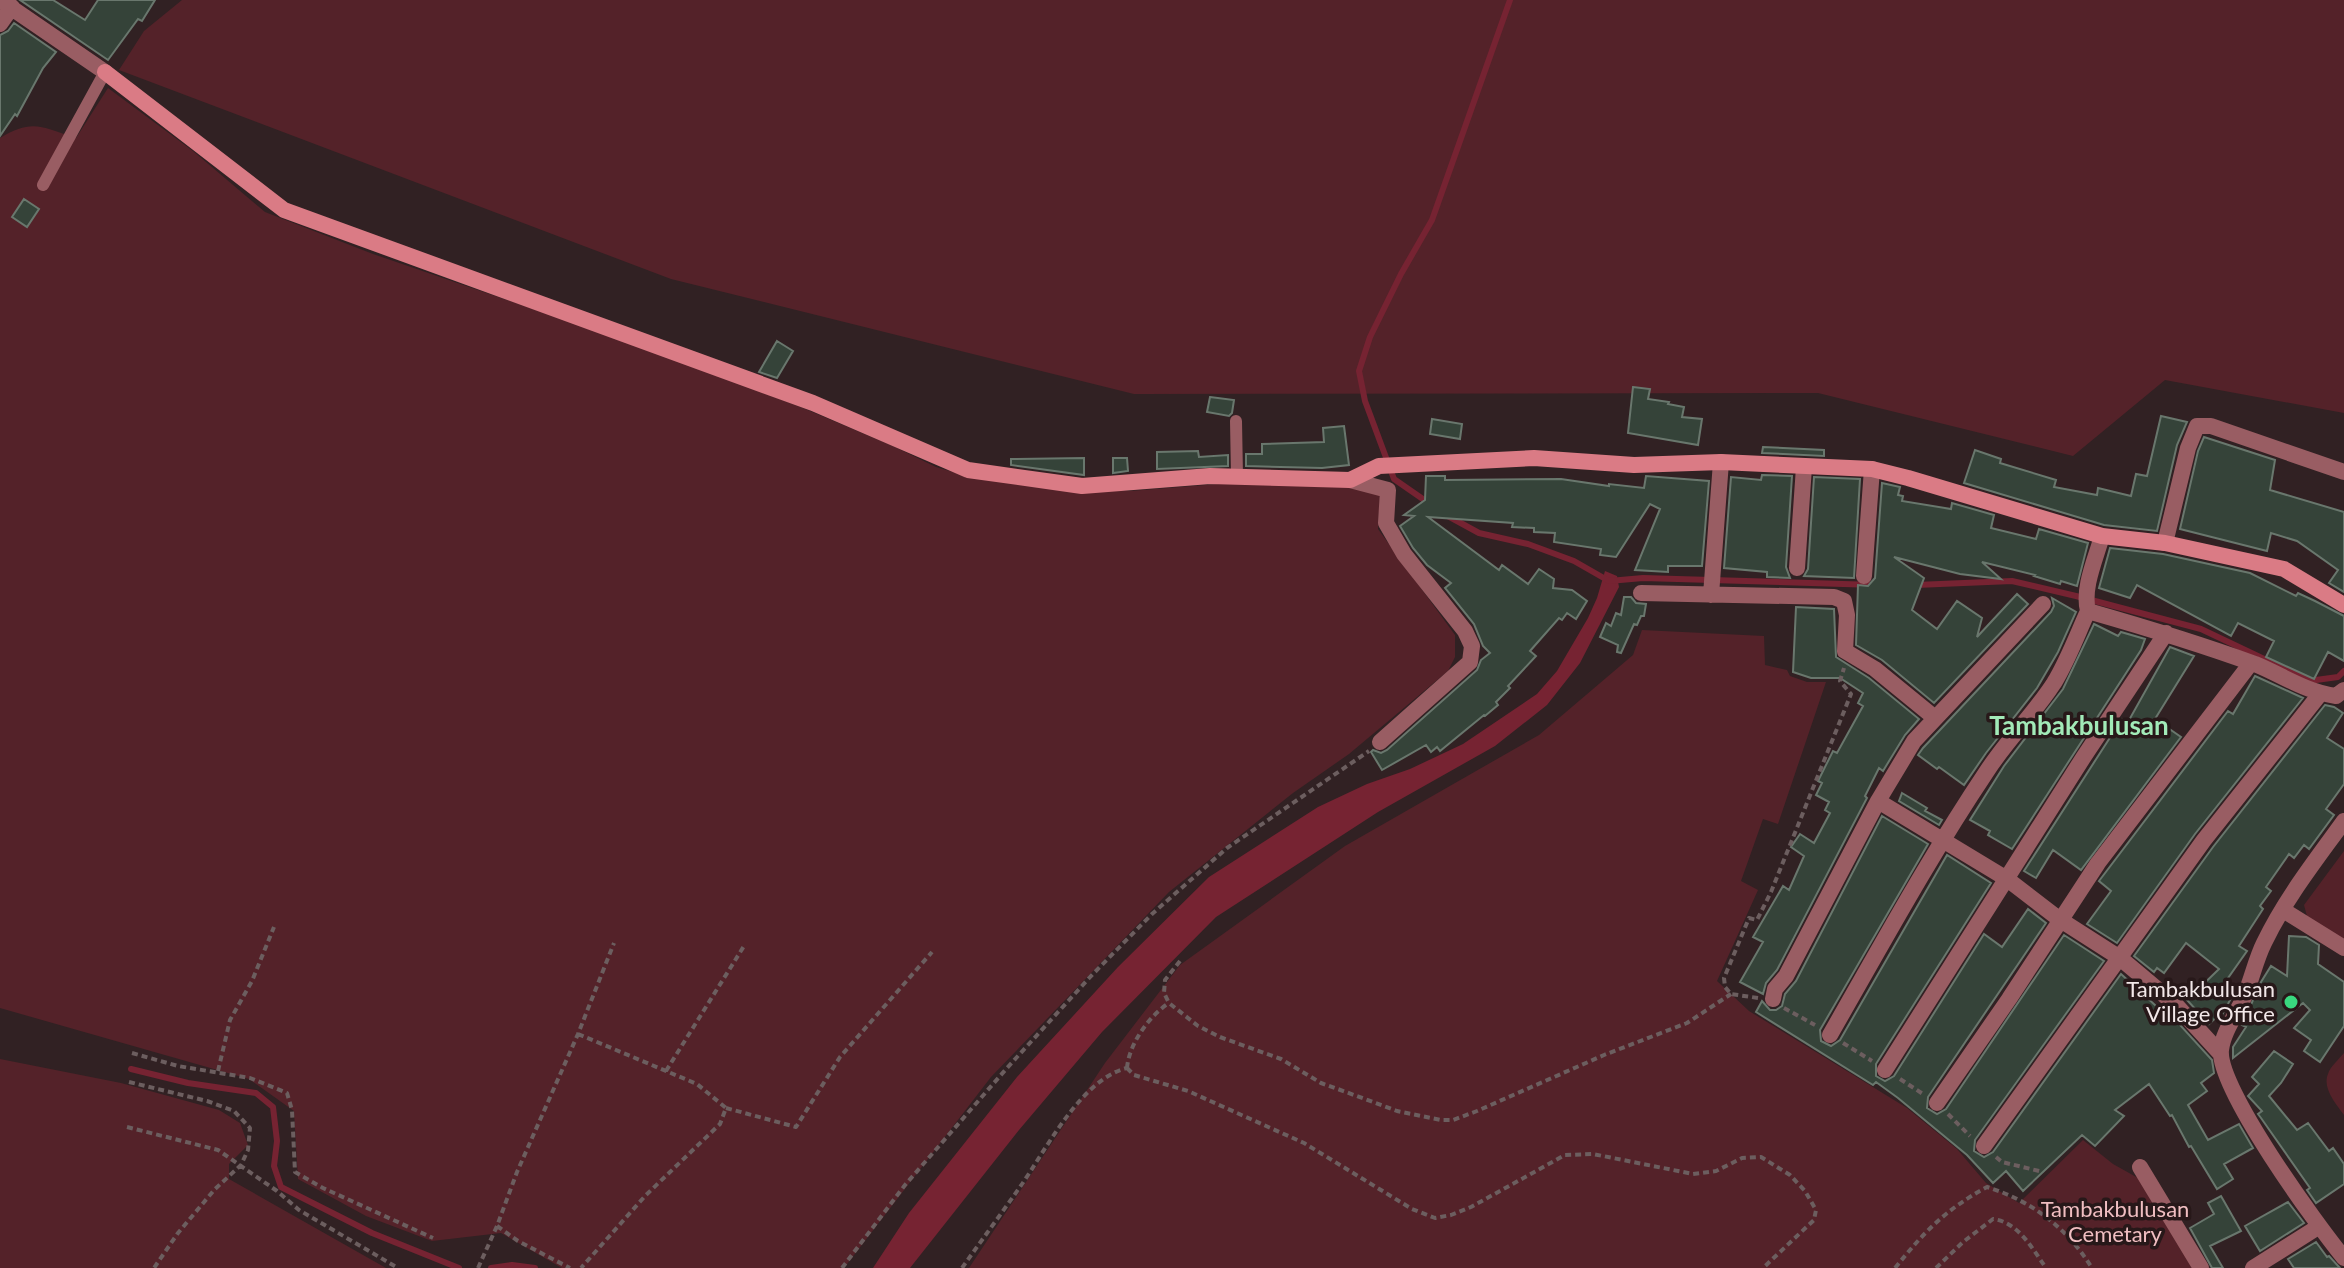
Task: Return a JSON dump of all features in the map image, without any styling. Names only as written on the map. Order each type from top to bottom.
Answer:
[{"type":"street","points":[[0,24],[6,3],[105,72],[284,210],[813,403],[968,470],[1082,486],[1237,476],[1350,480],[1388,490],[1386,523],[1404,554],[1465,631],[1472,646],[1470,662],[1380,742]]},
{"type":"street","points":[[2165,543],[2188,448],[2197,426],[2211,426],[2344,472]]},
{"type":"street","points":[[1350,480],[1379,466],[1534,458],[1634,465],[1721,462],[1872,469],[2102,536],[2165,543],[2284,569],[2344,605]]},
{"type":"street","points":[[1711,590],[1721,462]]},
{"type":"street","points":[[1797,568],[1804,467]]},
{"type":"street","points":[[1864,576],[1872,469]]},
{"type":"street","points":[[1830,1035],[1988,770],[2035,710],[2072,649],[2087,602],[2102,536]]},
{"type":"street","points":[[1641,593],[1711,590],[1834,597],[1844,601],[1847,615],[1845,651],[1875,669],[1935,718]]},
{"type":"street","points":[[2087,602],[2251,663],[2320,694],[2336,696],[2344,690]]},
{"type":"street","points":[[1773,999],[1775,989],[1786,976],[1878,801],[1914,741],[2043,604]]},
{"type":"street","points":[[1885,1070],[2166,633]]},
{"type":"street","points":[[1937,1103],[2009,999],[2059,919],[2162,777],[2251,663]]},
{"type":"street","points":[[1984,1146],[2204,840],[2320,694]]},
{"type":"street","points":[[1878,801],[2007,879],[2059,919],[2120,958],[2176,1005],[2220,1053],[2233,1093],[2271,1156],[2318,1227],[2344,1258]]},
{"type":"street","points":[[2220,1053],[2246,994],[2263,944],[2344,821]]},
{"type":"street","points":[[2283,910],[2344,948]]},
{"type":"street","points":[[2140,1167],[2201,1268]]},
{"type":"street","points":[[2253,1268],[2318,1227]]},
{"type":"lane","points":[[43,185],[105,72]]},
{"type":"lane","points":[[1236,421],[1237,476]]},
{"type":"path","points":[[1731,994],[1725,987],[1724,978],[1728,965],[1749,918],[1757,920],[1771,892],[1851,694],[1840,681],[1848,654]]},
{"type":"path","points":[[842,1268],[905,1185],[997,1079],[1152,914],[1227,848],[1380,742]]},
{"type":"path","points":[[218,1071],[230,1020],[252,981],[274,927]]},
{"type":"path","points":[[478,1268],[614,943]]},
{"type":"path","points":[[666,1071],[744,946]]},
{"type":"path","points":[[578,1034],[697,1084],[726,1108],[796,1127],[840,1057],[932,952]]},
{"type":"path","points":[[1180,961],[1165,980],[1164,993],[1169,1003],[1198,1026],[1281,1059],[1321,1083],[1397,1111],[1441,1120],[1453,1120],[1687,1023],[1731,994],[1773,999],[1885,1070]]},
{"type":"path","points":[[1127,1068],[1141,1033],[1159,1009],[1169,1003]]},
{"type":"path","points":[[132,1053],[178,1066],[250,1078],[287,1093],[292,1110],[295,1172],[433,1238]]},
{"type":"path","points":[[962,1268],[1069,1115],[1093,1087],[1115,1071],[1127,1068]]},
{"type":"path","points":[[1127,1068],[1134,1075],[1188,1091],[1304,1143],[1412,1209],[1435,1218],[1471,1207],[1565,1155],[1593,1154],[1693,1174],[1716,1171],[1742,1158],[1761,1157],[1790,1175],[1805,1191],[1816,1210],[1814,1220],[1763,1268]]},
{"type":"path","points":[[129,1082],[207,1101],[234,1111],[250,1128],[248,1150],[241,1165],[215,1189],[154,1268]]},
{"type":"path","points":[[581,1268],[646,1195],[720,1124],[726,1108]]},
{"type":"path","points":[[127,1127],[218,1150],[299,1210],[398,1268]]},
{"type":"path","points":[[1984,1146],[2002,1162],[2043,1172]]},
{"type":"path","points":[[1895,1268],[1932,1225],[1959,1203],[1987,1187],[2031,1207],[2058,1226],[2077,1245],[2092,1268]]},
{"type":"path","points":[[1936,1268],[1993,1219],[2005,1220],[2025,1238],[2046,1268]]},
{"type":"path","points":[[497,1227],[570,1268]]},
{"type":"green space","points":[[182,0],[2344,0],[2344,413],[2165,380],[2073,456],[1818,393],[1134,394],[671,279],[119,70],[144,31]]},
{"type":"green space","points":[[108,88],[193,151],[265,212],[373,254],[644,347],[803,408],[936,467],[967,476],[1081,490],[1130,491],[1230,483],[1357,484],[1380,494],[1378,529],[1455,635],[1455,657],[1448,671],[1349,754],[1293,793],[1169,892],[991,1077],[844,1268],[562,1268],[501,1233],[432,1241],[366,1216],[298,1179],[294,1111],[249,1079],[0,1008],[0,138],[21,128],[37,126],[76,138]]},
{"type":"green space","name":"Tambakbulusan Cemetary","points":[[1642,630],[1764,636],[1765,665],[1787,670],[1790,676],[1807,682],[1826,682],[1778,824],[1763,819],[1741,881],[1758,890],[1717,981],[1749,1011],[1907,1108],[1957,1149],[1986,1183],[2019,1203],[2083,1140],[2113,1164],[2138,1178],[2196,1268],[969,1268],[1105,1063],[1180,965],[1345,846],[1539,735],[1633,655]]},
{"type":"green space","points":[[2344,851],[2344,943],[2308,920],[2304,905]]},
{"type":"green space","points":[[2344,1053],[2344,1115],[2331,1096],[2327,1079]]},
{"type":"green space","points":[[0,1059],[121,1083],[219,1110],[240,1123],[248,1145],[229,1164],[229,1179],[386,1268],[0,1268]]},
{"type":"shaded area","points":[[1605,571],[1617,576],[1619,587],[1580,663],[1547,705],[1495,746],[1378,812],[1216,917],[1102,1032],[1019,1130],[910,1268],[873,1268],[909,1213],[1017,1077],[1118,967],[1209,877],[1318,807],[1463,744],[1537,694],[1557,671],[1588,618]]},
{"type":"building","points":[[20,0],[53,0],[85,20],[98,0],[155,0],[142,21],[138,19],[108,60]]},
{"type":"building","points":[[14,23],[56,52],[43,68],[17,116],[15,114],[0,136],[0,35]]},
{"type":"building","points":[[24,199],[39,209],[27,227],[12,217]]},
{"type":"building","points":[[777,341],[793,351],[777,378],[759,372]]},
{"type":"building","points":[[1633,387],[1650,389],[1648,399],[1684,407],[1682,417],[1702,419],[1698,445],[1628,433]]},
{"type":"building","points":[[1210,397],[1234,400],[1232,413],[1229,416],[1207,412]]},
{"type":"building","points":[[2161,416],[2187,422],[2177,445],[2157,531],[2104,525],[1964,483],[1975,450],[2001,459],[2000,463],[2056,480],[2054,487],[2097,495],[2098,488],[2131,496],[2136,474],[2147,476]]},
{"type":"building","points":[[1432,419],[1462,424],[1460,439],[1430,434]]},
{"type":"building","points":[[1344,426],[1349,465],[1322,468],[1246,466],[1246,454],[1262,454],[1262,444],[1324,442],[1323,428]]},
{"type":"building","points":[[2204,437],[2275,460],[2270,490],[2344,512],[2344,592],[2329,583],[2338,570],[2297,541],[2271,533],[2267,551],[2180,529]]},
{"type":"building","points":[[1763,447],[1824,450],[1824,456],[1762,453]]},
{"type":"building","points":[[1198,451],[1199,457],[1228,455],[1228,466],[1157,469],[1157,452]]},
{"type":"building","points":[[1084,458],[1084,475],[1011,465],[1011,459]]},
{"type":"building","points":[[1113,458],[1127,458],[1128,471],[1113,473]]},
{"type":"building","points":[[1762,475],[1792,476],[1786,567],[1790,578],[1767,577],[1767,572],[1724,568],[1731,477],[1761,480]]},
{"type":"building","points":[[1426,476],[1445,476],[1445,480],[1561,479],[1644,488],[1646,476],[1709,481],[1702,566],[1668,566],[1668,572],[1635,570],[1660,509],[1650,504],[1616,557],[1600,555],[1601,549],[1554,542],[1555,533],[1512,527],[1513,523],[1428,517],[1499,570],[1502,565],[1528,584],[1539,569],[1554,579],[1553,588],[1572,590],[1587,601],[1576,619],[1567,613],[1562,620],[1559,618],[1530,651],[1536,656],[1508,686],[1510,688],[1496,702],[1498,705],[1485,716],[1440,751],[1437,747],[1431,752],[1426,745],[1382,770],[1371,752],[1387,750],[1477,670],[1481,660],[1490,653],[1483,646],[1474,624],[1445,588],[1451,583],[1427,565],[1400,526],[1414,516],[1404,515],[1425,500]]},
{"type":"building","points":[[1814,477],[1860,479],[1854,578],[1804,576],[1808,569]]},
{"type":"building","points":[[1882,483],[1900,487],[1898,495],[1903,496],[1902,501],[1951,509],[1952,503],[1994,515],[1991,528],[2036,539],[2039,529],[2088,543],[2077,586],[1982,562],[2001,579],[1960,574],[1894,557],[1924,578],[1912,610],[1937,629],[1957,601],[1982,618],[1977,637],[2017,594],[2028,604],[1934,703],[1882,660],[1856,645],[1858,585],[1868,586],[1875,578]]},
{"type":"building","points":[[2110,548],[2163,554],[2250,573],[2296,596],[2298,593],[2315,601],[2344,616],[2344,661],[2328,652],[2314,679],[2266,657],[2274,641],[2238,623],[2231,636],[2137,585],[2130,598],[2099,588]]},
{"type":"building","points":[[1624,597],[1646,604],[1644,616],[1637,625],[1634,624],[1621,653],[1617,652],[1618,645],[1600,637],[1606,623],[1611,626],[1616,613],[1621,615]]},
{"type":"building","points":[[2052,598],[2076,612],[2058,652],[2037,688],[1964,785],[1918,755],[2051,612],[2054,606]]},
{"type":"building","points":[[1796,607],[1834,609],[1836,657],[1869,678],[1919,719],[1905,735],[1883,771],[1879,768],[1865,796],[1867,798],[1777,970],[1766,983],[1763,994],[1740,982],[1763,942],[1753,937],[1783,886],[1789,890],[1804,856],[1791,847],[1800,834],[1814,843],[1830,813],[1825,810],[1829,802],[1816,795],[1822,783],[1818,781],[1833,751],[1837,753],[1863,706],[1858,703],[1863,693],[1840,678],[1811,678],[1793,672]]},
{"type":"building","points":[[2094,624],[2118,636],[2121,632],[2145,639],[2141,650],[2012,849],[1970,820],[2004,766],[2063,689]]},
{"type":"building","points":[[2170,647],[2194,656],[2155,719],[2181,737],[2081,870],[2053,850],[2036,878],[2024,871],[2122,719],[2128,722]]},
{"type":"building","points":[[2255,676],[2303,698],[2195,834],[2117,943],[2087,924],[2111,891],[2099,881],[2228,711],[2233,714]]},
{"type":"building","points":[[2325,705],[2343,713],[2327,738],[2344,749],[2344,784],[2326,809],[2334,815],[2309,849],[2304,845],[2294,858],[2289,854],[2266,887],[2271,891],[2260,906],[2263,909],[2239,946],[2247,951],[2226,981],[2235,991],[2223,1013],[2209,1024],[2187,1000],[2219,969],[2186,943],[2164,973],[2157,968],[2154,972],[2134,956],[2213,847]]},
{"type":"building","points":[[1902,793],[1942,820],[1939,825],[1899,801]]},
{"type":"building","points":[[1882,816],[1928,844],[1820,1030],[1821,1041],[1831,1046],[1840,1040],[1947,855],[1991,883],[1876,1064],[1876,1076],[1885,1081],[1894,1076],[1984,934],[2002,947],[2028,909],[2046,923],[1928,1097],[1927,1108],[1937,1114],[1946,1109],[2064,935],[2104,961],[1975,1140],[1974,1151],[1984,1157],[1993,1152],[2121,974],[2167,1016],[2170,1014],[2212,1060],[2214,1073],[2201,1083],[2207,1091],[2188,1105],[2208,1140],[2239,1124],[2253,1148],[2224,1164],[2233,1179],[2217,1189],[2172,1115],[2149,1084],[2115,1110],[2124,1116],[2095,1146],[2082,1135],[2023,1191],[2006,1171],[1993,1183],[1967,1155],[1876,1082],[1873,1085],[1756,1012],[1762,1001],[1770,1010],[1782,1006],[1785,994],[1796,981]]},
{"type":"building","points":[[2289,936],[2306,937],[2319,945],[2318,964],[2344,982],[2344,1026],[2320,1062],[2304,1051],[2311,1040],[2294,1028],[2310,1010],[2303,1003],[2233,1058],[2233,1047],[2246,1027],[2242,1025],[2271,966],[2287,976]]},
{"type":"building","points":[[2274,1051],[2293,1064],[2269,1096],[2297,1130],[2308,1123],[2329,1151],[2333,1148],[2344,1164],[2344,1184],[2316,1203],[2307,1190],[2310,1188],[2258,1114],[2262,1111],[2248,1096],[2259,1084],[2252,1077]]},
{"type":"building","points":[[2221,1196],[2241,1231],[2210,1246],[2223,1268],[2212,1268],[2190,1228],[2214,1214],[2208,1203]]},
{"type":"building","points":[[2288,1202],[2304,1223],[2260,1251],[2245,1226]]},
{"type":"building","points":[[2316,1242],[2340,1268],[2294,1268],[2288,1259]]},
{"type":"waterway","points":[[1430,504],[1394,479],[1365,401],[1359,371],[1370,337],[1432,220],[1510,0]]},
{"type":"waterway","points":[[1446,515],[1479,533],[1528,544],[1574,561],[1609,581],[1643,578],[1876,585]]},
{"type":"waterway","points":[[1916,585],[2012,581],[2201,629],[2298,675],[2316,680],[2338,677],[2344,671]]},
{"type":"waterway","points":[[131,1069],[188,1083],[256,1093],[273,1107],[277,1141],[274,1166],[281,1187],[372,1233],[459,1268]]},
{"type":"waterway","points":[[491,1268],[512,1265],[535,1268]]},
{"type":"place","name":"Tambakbulusan Village Office","points":[[2291,1002]]},
{"type":"district","name":"Tambakbulusan","points":[[2079,726]]}]
